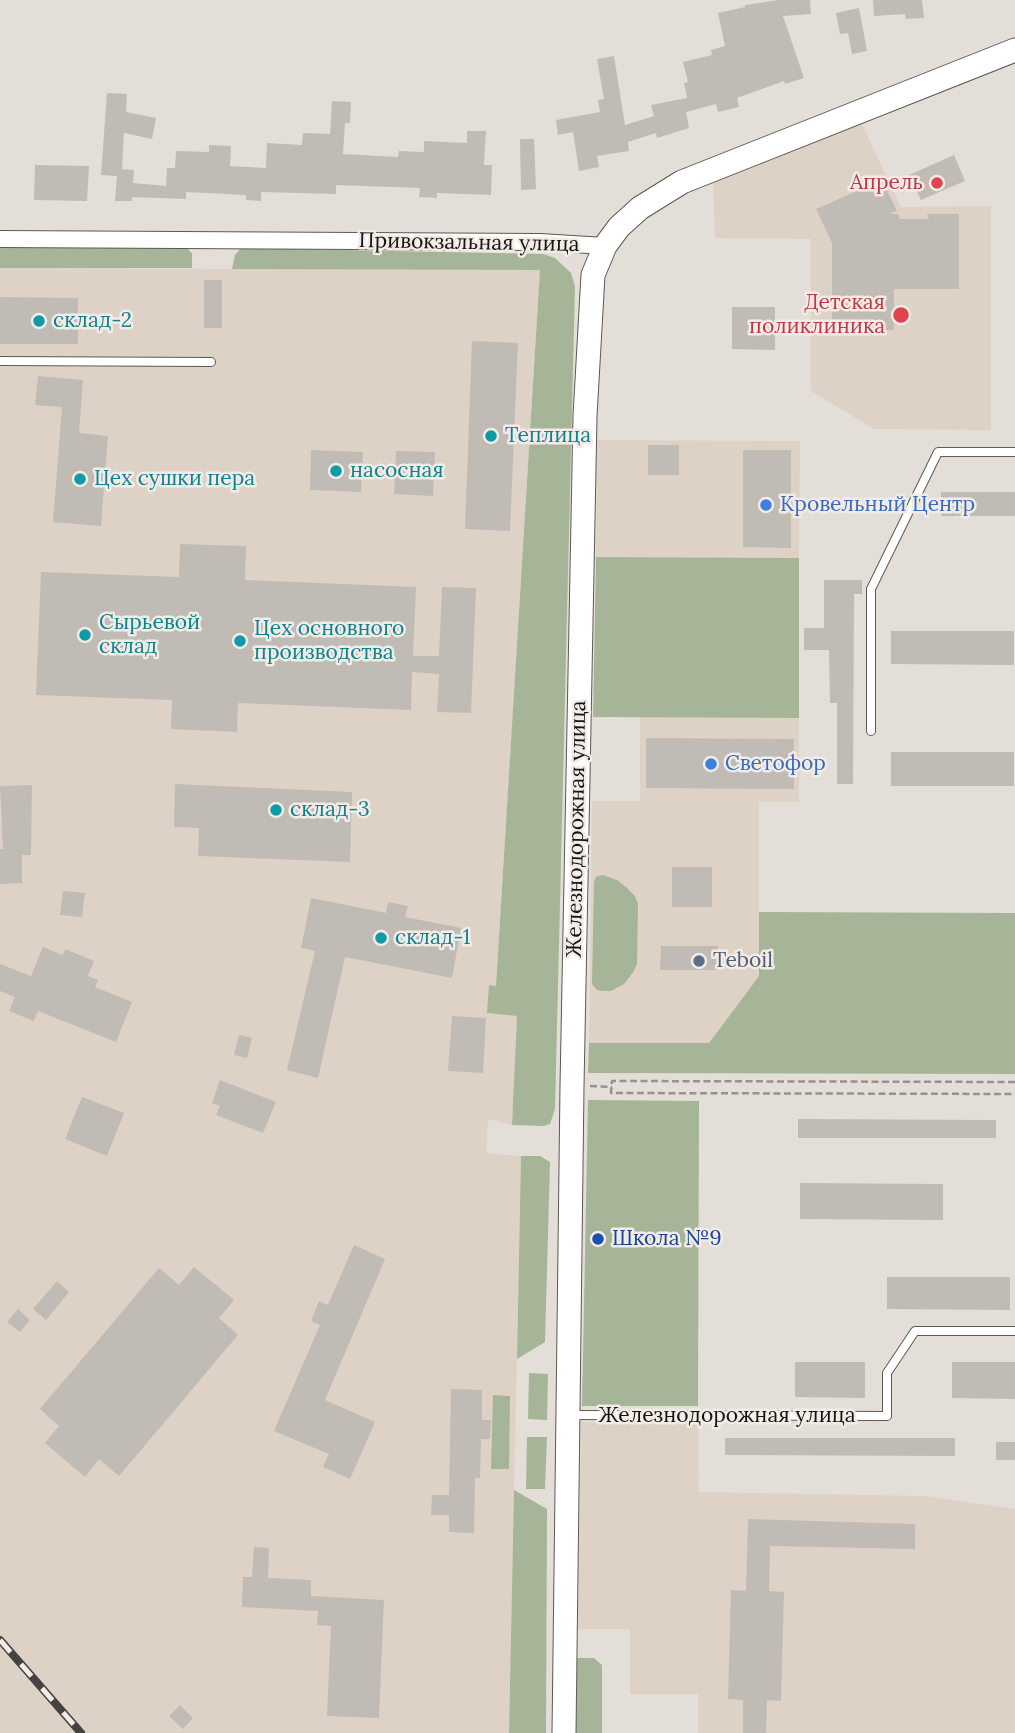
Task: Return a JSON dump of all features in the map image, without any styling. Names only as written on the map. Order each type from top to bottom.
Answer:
[{"type":"main road","name":"Привокзальная улица","points":[[605,246],[628,218],[689,179],[1015,50]]},
{"type":"main road","name":"Железнодорожная улица","points":[[564,1733],[585,416],[591,289],[596,264],[605,246]]},
{"type":"street","name":"Привокзальная улица","points":[[0,239],[527,242],[605,246]]},
{"type":"lane","points":[[0,361],[211,362]]},
{"type":"lane","points":[[871,731],[871,589],[938,452],[1015,452]]},
{"type":"lane","name":"Железнодорожная улица","points":[[568,1415],[887,1416],[887,1373],[915,1331],[1015,1331]]},
{"type":"path","points":[[1015,1082],[611,1081],[611,1093],[1015,1094]]},
{"type":"shaded area","name":"Детская поликлиника","points":[[861,122],[901,207],[991,206],[991,430],[874,429],[811,391],[811,239],[715,238],[713,181]]},
{"type":"shaded area","points":[[0,268],[540,270],[496,987],[489,986],[487,1013],[517,1016],[512,1125],[488,1119],[486,1153],[521,1156],[509,1733],[0,1733]]},
{"type":"shaded area","points":[[597,440],[800,441],[799,558],[596,557]]},
{"type":"shaded area","points":[[640,717],[799,718],[799,802],[759,802],[759,976],[709,1043],[589,1043],[592,801],[640,801]]},
{"type":"shaded area","points":[[581,1422],[698,1423],[699,1492],[924,1496],[1015,1509],[1015,1733],[698,1733],[698,1694],[630,1694],[630,1629],[578,1629]]},
{"type":"green space","points":[[0,247],[186,247],[192,253],[192,268],[0,268]]},
{"type":"green space","points":[[241,248],[543,254],[555,258],[571,273],[575,286],[555,1109],[550,1124],[512,1125],[517,1016],[487,1013],[489,985],[496,986],[540,270],[232,269],[235,255]]},
{"type":"green space","points":[[596,557],[799,558],[799,718],[593,717]]},
{"type":"green space","points":[[603,875],[626,887],[635,896],[638,904],[637,964],[624,984],[611,991],[597,990],[592,984],[594,882],[596,877]]},
{"type":"green space","points":[[759,912],[1015,913],[1015,1074],[588,1073],[589,1043],[709,1043],[759,976]]},
{"type":"green space","points":[[588,1100],[699,1101],[698,1406],[582,1406]]},
{"type":"green space","points":[[521,1156],[540,1156],[550,1162],[545,1342],[517,1359]]},
{"type":"green space","points":[[529,1373],[548,1374],[547,1420],[528,1419]]},
{"type":"green space","points":[[493,1395],[510,1396],[509,1469],[491,1469]]},
{"type":"green space","points":[[527,1437],[547,1437],[545,1489],[526,1489]]},
{"type":"green space","points":[[514,1490],[547,1509],[546,1733],[509,1733]]},
{"type":"green space","points":[[577,1658],[594,1658],[602,1665],[602,1733],[576,1733]]},
{"type":"building","points":[[779,0],[810,0],[811,14],[783,16],[804,78],[785,84],[784,81],[737,98],[739,107],[718,112],[716,104],[686,112],[689,128],[657,138],[656,133],[628,142],[629,151],[597,156],[599,167],[579,171],[573,132],[558,135],[556,120],[600,112],[598,100],[604,99],[597,59],[614,56],[625,125],[654,116],[651,105],[687,98],[684,83],[688,82],[683,62],[712,55],[711,50],[725,46],[718,13],[745,5]]},
{"type":"building","points":[[873,0],[922,0],[924,18],[906,19],[905,14],[874,16]]},
{"type":"building","points":[[859,8],[867,51],[852,54],[848,33],[840,34],[836,13]]},
{"type":"building","points":[[107,93],[127,94],[126,112],[156,118],[152,139],[124,133],[122,169],[134,170],[133,183],[166,186],[167,168],[175,168],[176,151],[209,152],[209,145],[231,146],[230,166],[266,168],[267,143],[302,145],[303,133],[330,134],[332,101],[351,102],[350,123],[345,123],[343,154],[398,157],[399,151],[424,152],[424,141],[467,143],[467,131],[486,131],[484,165],[492,165],[491,195],[437,193],[437,198],[419,197],[420,188],[336,185],[336,194],[261,192],[261,201],[246,200],[246,195],[186,192],[186,199],[132,197],[132,201],[115,201],[117,176],[101,175]]},
{"type":"building","points":[[520,139],[534,139],[536,189],[521,190]]},
{"type":"building","points":[[954,155],[965,181],[921,200],[909,175]]},
{"type":"building","points":[[35,165],[89,166],[87,201],[34,200]]},
{"type":"building","points":[[882,180],[897,211],[889,214],[898,214],[900,219],[929,219],[927,214],[959,214],[959,289],[894,289],[894,330],[832,329],[832,243],[816,209]]},
{"type":"building","points":[[204,280],[222,280],[222,328],[204,328]]},
{"type":"building","name":"склад-2","points":[[0,297],[78,298],[78,344],[0,344]]},
{"type":"building","points":[[732,307],[775,307],[775,350],[732,349]]},
{"type":"building","name":"Теплица","points":[[472,341],[518,343],[510,531],[465,529]]},
{"type":"building","name":"Цех сушки пера","points":[[38,376],[83,380],[79,433],[108,436],[101,526],[53,522],[62,407],[35,405]]},
{"type":"building","points":[[648,445],[679,445],[679,475],[648,475]]},
{"type":"building","name":"насосная","points":[[311,450],[363,452],[361,492],[310,490]]},
{"type":"building","points":[[743,450],[791,450],[791,548],[743,547]]},
{"type":"building","points":[[396,451],[435,452],[433,496],[394,494]]},
{"type":"building","points":[[941,492],[1015,492],[1015,516],[941,516]]},
{"type":"building","points":[[180,544],[246,546],[245,580],[416,587],[413,656],[439,656],[442,587],[476,588],[471,713],[437,712],[439,674],[412,672],[411,710],[238,703],[237,732],[171,729],[172,700],[36,695],[41,572],[179,577]]},
{"type":"building","points":[[824,580],[862,580],[862,594],[854,594],[853,784],[837,784],[837,703],[830,703],[829,650],[804,650],[804,628],[824,628]]},
{"type":"building","points":[[891,631],[1014,631],[1014,665],[891,664]]},
{"type":"building","points":[[646,738],[794,739],[794,789],[646,788]]},
{"type":"building","points":[[891,752],[1014,752],[1014,786],[891,786]]},
{"type":"building","name":"склад-3","points":[[175,784],[352,792],[350,862],[198,856],[199,828],[174,827]]},
{"type":"building","points":[[32,785],[31,855],[22,855],[22,883],[0,884],[0,849],[3,849],[0,786]]},
{"type":"building","points":[[672,867],[712,867],[712,907],[672,907]]},
{"type":"building","points":[[63,891],[85,893],[82,917],[60,915]]},
{"type":"building","name":"склад-1","points":[[311,898],[386,913],[388,902],[408,906],[405,917],[461,928],[452,978],[345,957],[318,1078],[287,1070],[315,951],[301,948]]},
{"type":"building","points":[[661,946],[718,946],[718,970],[660,970]]},
{"type":"building","points":[[43,947],[63,955],[65,949],[94,961],[88,976],[98,980],[95,987],[132,1002],[116,1042],[38,1011],[34,1021],[9,1011],[15,997],[0,991],[0,964],[31,976]]},
{"type":"building","points":[[452,1016],[486,1018],[483,1073],[448,1071]]},
{"type":"building","points":[[239,1035],[252,1038],[247,1058],[234,1055]]},
{"type":"building","points":[[220,1080],[276,1102],[263,1133],[216,1115],[220,1106],[212,1103]]},
{"type":"building","points":[[82,1097],[124,1113],[107,1156],[65,1139]]},
{"type":"building","points":[[798,1119],[996,1120],[996,1138],[798,1138]]},
{"type":"building","points":[[800,1183],[943,1184],[943,1220],[800,1219]]},
{"type":"building","points":[[354,1245],[385,1259],[325,1400],[375,1422],[350,1479],[323,1467],[329,1454],[274,1431],[320,1325],[311,1321],[319,1301],[328,1305]]},
{"type":"building","points":[[194,1267],[234,1300],[219,1318],[238,1335],[119,1476],[99,1459],[85,1477],[45,1443],[59,1426],[40,1409],[159,1268],[179,1285]]},
{"type":"building","points":[[887,1277],[1010,1277],[1010,1310],[887,1309]]},
{"type":"building","points":[[57,1281],[69,1292],[46,1320],[33,1309]]},
{"type":"building","points":[[18,1309],[30,1320],[20,1332],[7,1322]]},
{"type":"building","points":[[795,1362],[865,1362],[865,1398],[795,1397]]},
{"type":"building","points":[[952,1362],[1015,1362],[1015,1399],[952,1398]]},
{"type":"building","points":[[451,1389],[482,1390],[482,1420],[491,1420],[490,1439],[481,1439],[480,1478],[475,1478],[474,1533],[449,1532],[449,1515],[431,1515],[432,1495],[449,1495]]},
{"type":"building","points":[[725,1438],[955,1438],[955,1456],[725,1455]]},
{"type":"building","points":[[996,1442],[1015,1442],[1015,1460],[996,1460]]},
{"type":"building","points":[[748,1519],[915,1524],[915,1549],[770,1546],[769,1591],[784,1592],[781,1701],[767,1700],[766,1733],[743,1733],[743,1700],[728,1699],[731,1590],[746,1591]]},
{"type":"building","points":[[254,1547],[269,1548],[268,1578],[311,1580],[311,1596],[384,1600],[379,1718],[327,1716],[331,1626],[317,1625],[318,1611],[242,1607],[243,1577],[252,1577]]},
{"type":"building","points":[[180,1705],[193,1718],[183,1729],[169,1716]]},
{"type":"railway","points":[[0,1640],[81,1733]]},
{"type":"place","name":"Апрель","points":[[937,183]]},
{"type":"place","name":"Детская поликлиника","points":[[901,315]]},
{"type":"place","name":"склад-2","points":[[39,321]]},
{"type":"place","name":"Теплица","points":[[491,436]]},
{"type":"place","name":"насосная","points":[[336,471]]},
{"type":"place","name":"Цех сушки пера","points":[[80,479]]},
{"type":"place","name":"Кровельный Центр","points":[[766,505]]},
{"type":"place","name":"Сырьевой склад","points":[[85,635]]},
{"type":"place","name":"Цех основного производства","points":[[240,641]]},
{"type":"place","name":"Светофор","points":[[711,764]]},
{"type":"place","name":"склад-3","points":[[276,810]]},
{"type":"place","name":"склад-1","points":[[381,938]]},
{"type":"place","name":"Teboil","points":[[699,961]]},
{"type":"place","name":"Школа №9","points":[[598,1239]]}]
